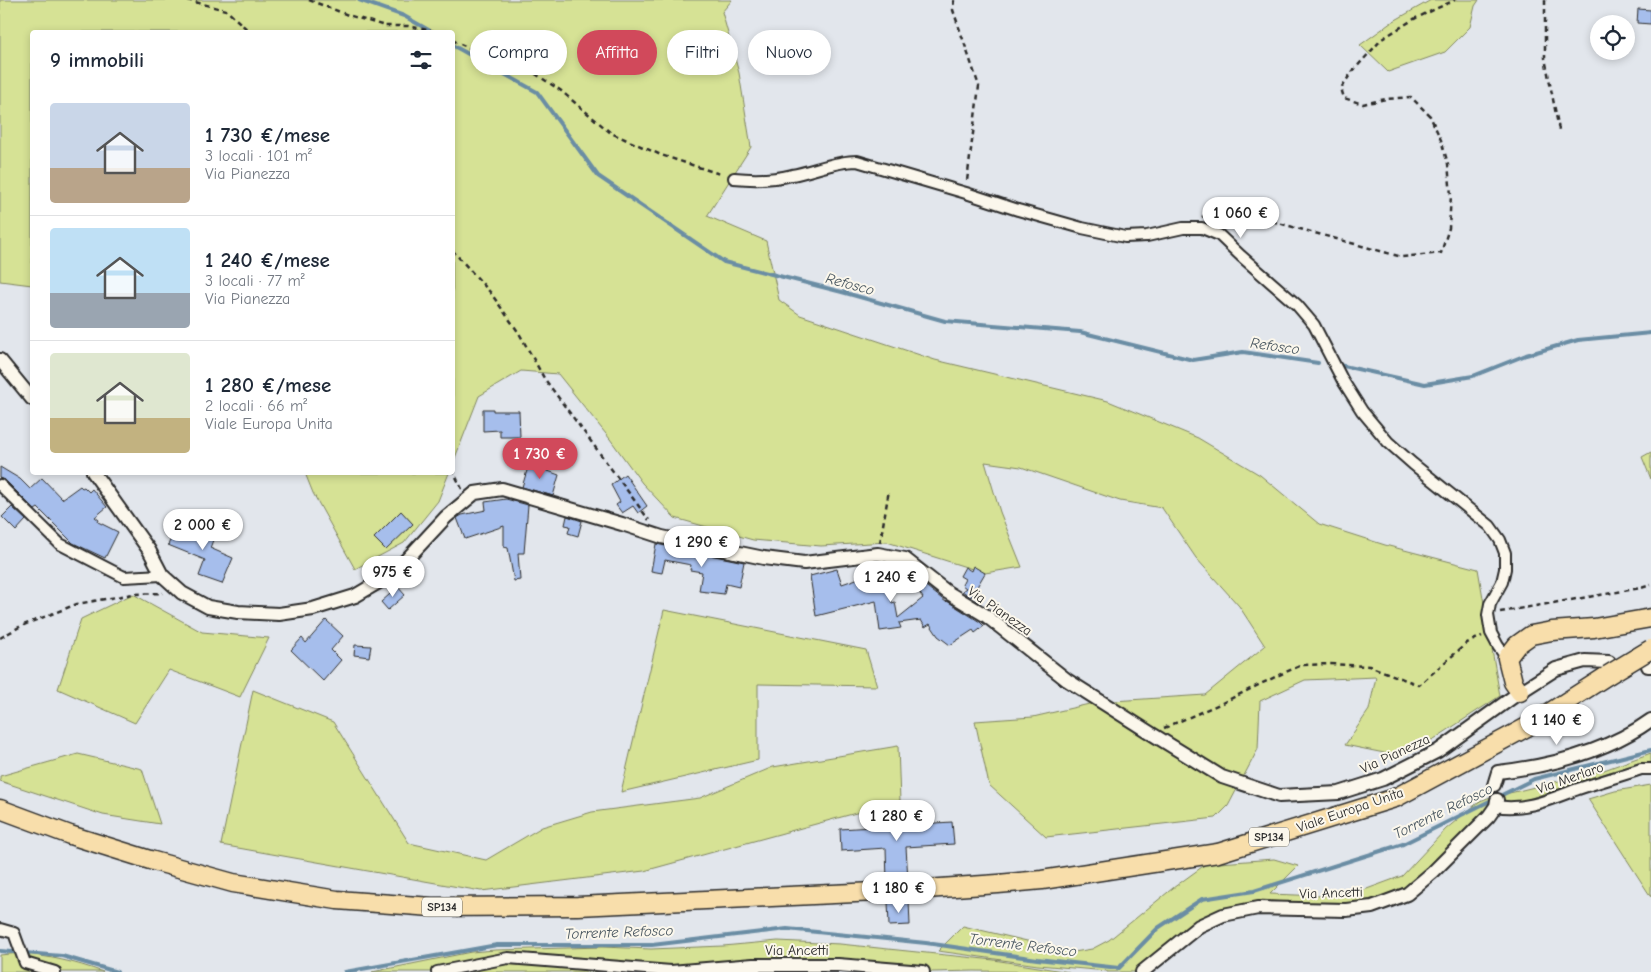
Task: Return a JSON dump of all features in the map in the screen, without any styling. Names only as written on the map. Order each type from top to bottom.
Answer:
[{"type":"highway","points":[[1520,692],[1513,682],[1507,658],[1517,645],[1530,635],[1552,631],[1594,628],[1651,618]]},
{"type":"highway","name":"Viale Europa Unita","points":[[0,809],[79,838],[233,883],[337,900],[432,907],[578,906],[897,891],[1042,880],[1218,852],[1395,798],[1526,727],[1608,668],[1651,648]]},
{"type":"street","points":[[734,178],[760,180],[792,176],[845,161],[857,161],[1073,226],[1125,237],[1147,236],[1183,228],[1202,228],[1219,235],[1297,305],[1314,325],[1343,381],[1362,411],[1388,442],[1490,526],[1500,540],[1505,553],[1505,569],[1502,582],[1490,604],[1488,614],[1491,633],[1507,658]]},
{"type":"street","points":[[0,360],[30,397]]},
{"type":"street","name":"Via Pianezza","points":[[95,475],[149,550],[162,575],[182,593],[208,607],[238,612],[279,614],[313,609],[355,596],[394,574],[446,517],[475,493],[502,489],[662,537],[764,558],[804,563],[878,554],[905,559],[947,592],[985,615],[1067,680],[1152,734],[1222,777],[1279,796],[1339,793],[1383,779],[1438,751],[1520,692],[1556,669],[1586,661],[1608,668]]},
{"type":"street","points":[[0,485],[60,544],[124,577],[162,575]]},
{"type":"street","points":[[1497,803],[1494,785],[1498,772],[1576,756],[1618,739],[1651,720]]},
{"type":"street","name":"Via Merlaro","points":[[1497,803],[1526,806],[1553,799],[1641,769],[1651,769]]},
{"type":"street","name":"Via Ancetti","points":[[1142,972],[1199,926],[1223,915],[1258,908],[1346,910],[1372,907],[1407,894],[1433,872],[1489,816],[1497,803]]},
{"type":"street","points":[[0,929],[14,933],[25,963],[55,972]]},
{"type":"street","name":"Via Ancetti","points":[[437,972],[508,958],[671,972],[753,965],[838,965],[923,972]]},
{"type":"path","points":[[187,0],[226,10],[248,30]]},
{"type":"path","points":[[309,0],[348,15],[385,26],[408,26],[427,30]]},
{"type":"path","points":[[954,0],[953,10],[979,86],[966,193]]},
{"type":"path","points":[[1183,228],[1206,214],[1229,212],[1253,216],[1402,257],[1441,252],[1449,228],[1451,195],[1448,164],[1430,116],[1411,97],[1386,99],[1363,104],[1344,98],[1340,88],[1382,39],[1414,19],[1455,0]]},
{"type":"path","points":[[1545,0],[1545,58],[1559,130]]},
{"type":"path","points":[[455,41],[486,56],[534,73],[560,90],[611,133],[661,155],[734,178]]},
{"type":"path","points":[[455,253],[490,292],[519,333],[544,378],[662,537]]},
{"type":"path","points":[[455,475],[467,500]]},
{"type":"path","points":[[878,554],[889,490]]},
{"type":"path","points":[[1488,614],[1651,585]]},
{"type":"path","points":[[0,638],[21,626],[77,604],[133,594],[182,593]]},
{"type":"path","points":[[1152,734],[1302,665],[1369,666],[1419,685],[1467,643],[1491,633]]},
{"type":"green space","points":[[0,0],[732,0],[722,12],[727,30],[667,30],[667,75],[738,75],[738,69],[751,147],[707,216],[766,241],[779,300],[800,315],[935,360],[1108,401],[1198,438],[1260,475],[1319,524],[1385,545],[1478,569],[1500,696],[1434,739],[1394,755],[1345,745],[1369,710],[1376,677],[1305,680],[1260,701],[1258,749],[1228,806],[1216,818],[1046,837],[989,785],[975,721],[1033,717],[1098,702],[1205,695],[1265,646],[1239,606],[1196,558],[1162,508],[1120,501],[1021,467],[985,462],[1000,512],[1022,567],[985,573],[887,542],[821,546],[753,540],[675,518],[642,483],[610,439],[558,374],[521,371],[479,396],[455,458],[455,30],[30,30],[30,285],[0,281]]},
{"type":"green space","points":[[1431,0],[1479,0],[1475,6],[1470,27],[1445,52],[1388,72],[1360,45],[1392,22]]},
{"type":"green space","points":[[1651,452],[1651,479],[1642,457]]},
{"type":"green space","points":[[306,475],[448,475],[438,501],[404,543],[355,569],[313,493]]},
{"type":"green space","points":[[133,594],[202,632],[269,638],[240,697],[169,670],[135,723],[58,689],[81,619]]},
{"type":"green space","points":[[664,610],[866,650],[877,686],[758,684],[758,760],[621,792]]},
{"type":"green space","points":[[253,690],[333,722],[409,843],[486,860],[542,827],[592,812],[700,798],[773,767],[898,746],[900,801],[644,871],[481,891],[221,845]]},
{"type":"green space","points":[[1651,753],[1651,765],[1610,772],[1522,801],[1501,802],[1428,870],[1406,886],[1380,897],[1355,903],[1319,905],[1262,900],[1257,904],[1197,926],[1136,972],[1107,972],[1038,965],[938,951],[963,926],[1074,952],[1092,949],[1109,940],[1206,864],[1274,859],[1298,866],[1270,894],[1321,896],[1356,893],[1402,876],[1446,829],[1480,801],[1493,796],[1604,770]]},
{"type":"green space","points":[[78,754],[142,769],[160,824],[103,815],[0,781],[0,776]]},
{"type":"green space","points":[[1651,785],[1651,897],[1588,799],[1615,791]]},
{"type":"green space","points":[[778,941],[840,944],[994,960],[1069,972],[933,972],[750,962],[672,972],[372,972],[471,952],[495,950],[602,947],[651,949],[723,946]]},
{"type":"green space","points":[[20,953],[62,960],[103,972],[0,972],[0,955]]},
{"type":"building","points":[[1638,9],[1651,10],[1651,24],[1637,23]]},
{"type":"building","points":[[483,409],[519,411],[520,437],[500,437],[500,430],[483,431]]},
{"type":"building","points":[[529,464],[559,475],[553,496],[522,487]]},
{"type":"building","points":[[0,467],[20,479],[30,489],[42,478],[62,499],[80,486],[89,492],[92,489],[107,507],[95,517],[99,520],[98,522],[118,532],[105,558],[73,543],[38,508],[35,510],[5,480],[0,478]]},
{"type":"building","points":[[625,474],[647,506],[638,513],[633,506],[622,513],[616,505],[620,502],[611,485]]},
{"type":"building","points":[[506,499],[528,505],[524,553],[518,553],[520,580],[514,581],[508,548],[504,547],[504,526],[465,539],[457,518],[462,515],[486,510],[485,502]]},
{"type":"building","points":[[12,507],[26,520],[16,531],[2,517]]},
{"type":"building","points":[[401,511],[413,524],[386,550],[374,538]]},
{"type":"building","points":[[567,516],[582,521],[578,536],[568,533],[570,526],[565,525]]},
{"type":"building","points":[[189,521],[216,532],[210,548],[233,558],[222,584],[199,576],[205,560],[168,545],[174,532],[183,536]]},
{"type":"building","points":[[656,544],[744,562],[739,587],[726,584],[724,594],[699,591],[702,572],[690,570],[691,565],[665,560],[662,573],[651,571]]},
{"type":"building","points":[[894,565],[898,566],[901,577],[891,580],[889,583],[892,603],[895,602],[898,618],[923,598],[919,592],[922,590],[913,576],[946,602],[984,626],[975,633],[973,630],[950,645],[938,636],[930,624],[925,627],[921,620],[899,623],[901,628],[880,631],[876,601],[816,616],[810,576],[837,569],[842,584],[874,573],[873,571]]},
{"type":"building","points":[[973,566],[985,573],[971,597],[962,591],[966,588],[962,585],[965,579],[960,576],[965,567],[971,571]]},
{"type":"building","points":[[398,587],[405,595],[388,610],[381,602]]},
{"type":"building","points":[[326,620],[343,636],[331,650],[341,660],[323,681],[291,650],[302,638],[306,643]]},
{"type":"building","points":[[355,645],[371,646],[369,657],[354,655]]},
{"type":"building","points":[[952,822],[954,844],[906,847],[908,880],[887,881],[886,848],[841,851],[840,829]]},
{"type":"building","points":[[909,901],[910,925],[889,926],[888,902]]},
{"type":"waterway","name":"Refosco","points":[[359,0],[404,16],[428,30]]},
{"type":"waterway","name":"Refosco","points":[[455,47],[537,92],[598,176],[724,262],[945,321],[1080,332],[1193,360],[1243,352],[1318,363]]},
{"type":"waterway","name":"Refosco","points":[[1339,365],[1425,384],[1473,376],[1526,355],[1578,340],[1651,333]]},
{"type":"waterway","name":"Torrente Refosco","points":[[345,972],[497,945],[652,945],[787,929],[926,943],[1037,959],[1119,968],[1158,928],[1202,899],[1254,891],[1403,844],[1534,779],[1651,750]]},
{"type":"waterway","name":"Torrente Refosco","points":[[0,951],[62,956],[117,972]]}]
